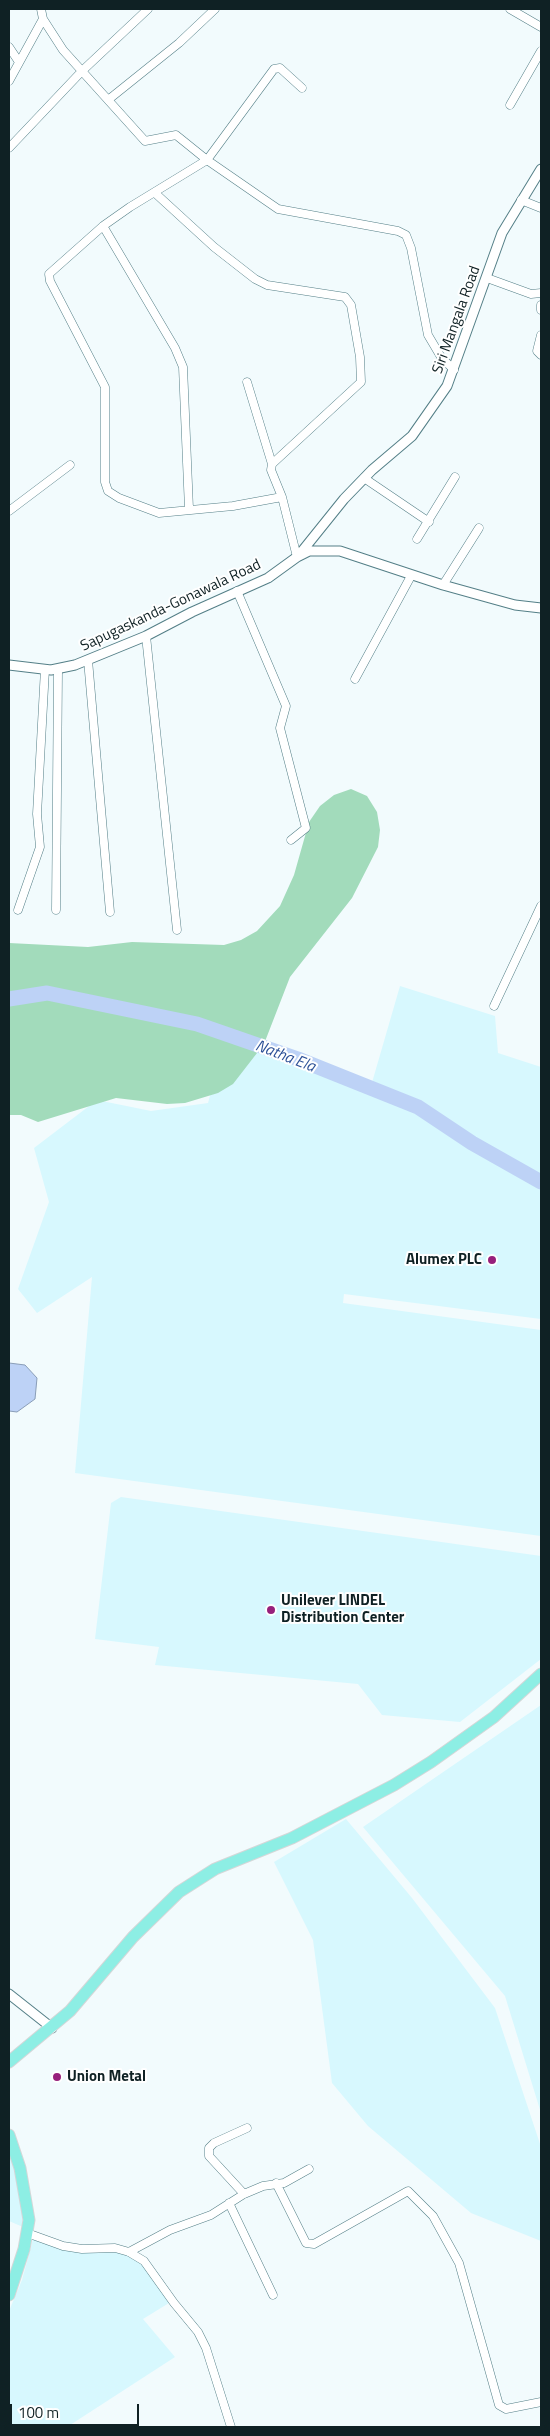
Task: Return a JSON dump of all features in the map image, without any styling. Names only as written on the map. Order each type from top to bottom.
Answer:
[{"type":"main road","points":[[9,2062],[52,2028],[77,2004],[144,1926],[186,1887],[215,1869],[292,1838],[394,1785],[494,1717],[541,1674]]},
{"type":"main road","points":[[9,2135],[25,2187],[29,2220],[24,2249],[9,2295]]},
{"type":"street","points":[[41,9],[43,18],[62,50],[145,141],[176,136],[278,209],[398,231],[406,236],[411,248],[428,335],[441,357],[454,370]]},
{"type":"street","points":[[9,148],[82,71],[148,9]]},
{"type":"street","points":[[108,100],[179,43],[215,9]]},
{"type":"street","points":[[510,9],[541,28]]},
{"type":"street","points":[[9,81],[43,18]]},
{"type":"street","points":[[9,47],[19,62]]},
{"type":"street","points":[[510,105],[541,51]]},
{"type":"street","points":[[282,498],[232,506],[159,513],[119,498],[108,491],[105,482],[105,387],[50,280],[49,274],[103,226],[130,207],[207,160],[274,69],[280,68],[302,88]]},
{"type":"street","name":"Siri Mangala Road","points":[[297,557],[344,499],[364,478],[412,436],[447,386],[502,233],[541,169]]},
{"type":"street","points":[[155,193],[214,247],[255,279],[267,285],[345,297],[351,305],[360,356],[360,382],[272,464]]},
{"type":"street","points":[[521,200],[541,208]]},
{"type":"street","points":[[103,226],[175,348],[183,367],[189,509]]},
{"type":"street","points":[[486,278],[531,294],[541,295]]},
{"type":"street","points":[[541,305],[541,310]]},
{"type":"street","points":[[541,335],[536,351],[541,355]]},
{"type":"street","points":[[247,382],[282,498],[297,557]]},
{"type":"street","points":[[9,511],[70,465]]},
{"type":"street","points":[[418,539],[456,477]]},
{"type":"street","points":[[364,478],[429,522]]},
{"type":"street","points":[[443,585],[479,528]]},
{"type":"street","name":"Sapugaskanda-Gonawala Road","points":[[9,665],[58,670],[88,660],[146,636],[237,591],[268,578],[297,557],[310,551],[340,551],[411,576],[515,605],[541,608]]},
{"type":"street","points":[[355,679],[411,576]]},
{"type":"street","points":[[237,591],[286,706],[280,728],[306,828],[291,840]]},
{"type":"street","points":[[146,636],[176,930]]},
{"type":"street","points":[[88,660],[110,912]]},
{"type":"street","points":[[18,910],[40,847],[37,814],[45,669]]},
{"type":"street","points":[[56,910],[58,670]]},
{"type":"street","points":[[494,1006],[541,906]]},
{"type":"street","points":[[9,1994],[52,2028]]},
{"type":"street","points":[[244,2194],[209,2156],[209,2148],[214,2143],[247,2128]]},
{"type":"street","points":[[129,2252],[170,2230],[211,2215],[244,2194],[276,2183],[284,2183],[309,2169]]},
{"type":"street","points":[[276,2183],[306,2243],[314,2244],[408,2191],[434,2216],[459,2263],[499,2405],[506,2409],[541,2402]]},
{"type":"street","points":[[229,2204],[273,2295]]},
{"type":"street","points":[[27,2233],[63,2246],[82,2250],[115,2248],[129,2252],[144,2261],[198,2332],[206,2348],[231,2427]]},
{"type":"shaded area","points":[[400,986],[495,1016],[498,1053],[541,1067],[541,1319],[344,1294],[343,1303],[541,1330],[541,1536],[75,1473],[92,1277],[37,1313],[18,1289],[49,1202],[34,1148],[97,1100],[151,1111],[208,1103],[228,1030],[358,1086],[371,1086]]},
{"type":"shaded area","points":[[121,1497],[541,1556],[541,1659],[460,1722],[382,1715],[358,1684],[155,1665],[159,1647],[95,1639],[111,1503]]},
{"type":"shaded area","points":[[541,1705],[541,2113],[505,1996],[363,1827]]},
{"type":"shaded area","points":[[346,1819],[412,1898],[495,2008],[541,2147],[541,2241],[471,2213],[368,2126],[332,2083],[313,1940],[274,1862]]},
{"type":"shaded area","points":[[9,2149],[24,2205],[23,2227],[9,2221]]},
{"type":"shaded area","points":[[33,2239],[79,2251],[122,2252],[142,2261],[169,2303],[143,2319],[175,2357],[67,2427],[9,2427],[9,2311],[22,2280]]},
{"type":"green space","points":[[351,789],[367,796],[377,812],[380,830],[378,847],[352,898],[290,977],[264,1044],[233,1084],[218,1093],[185,1103],[167,1104],[116,1098],[38,1122],[21,1115],[9,1115],[9,943],[88,947],[132,942],[224,945],[241,940],[257,931],[280,906],[294,875],[309,822],[320,806],[334,795]]},
{"type":"water","points":[[9,1363],[25,1365],[37,1378],[35,1399],[17,1412],[9,1411]]},
{"type":"waterway","name":"Natha Ela","points":[[9,999],[47,993],[197,1024],[298,1059],[418,1107],[472,1143],[541,1182]]},
{"type":"place","name":"Alumex PLC","points":[[492,1260]]},
{"type":"place","name":"Unilever LINDEL Distribution Center","points":[[271,1610]]},
{"type":"place","name":"Union Metal","points":[[57,2077]]}]
